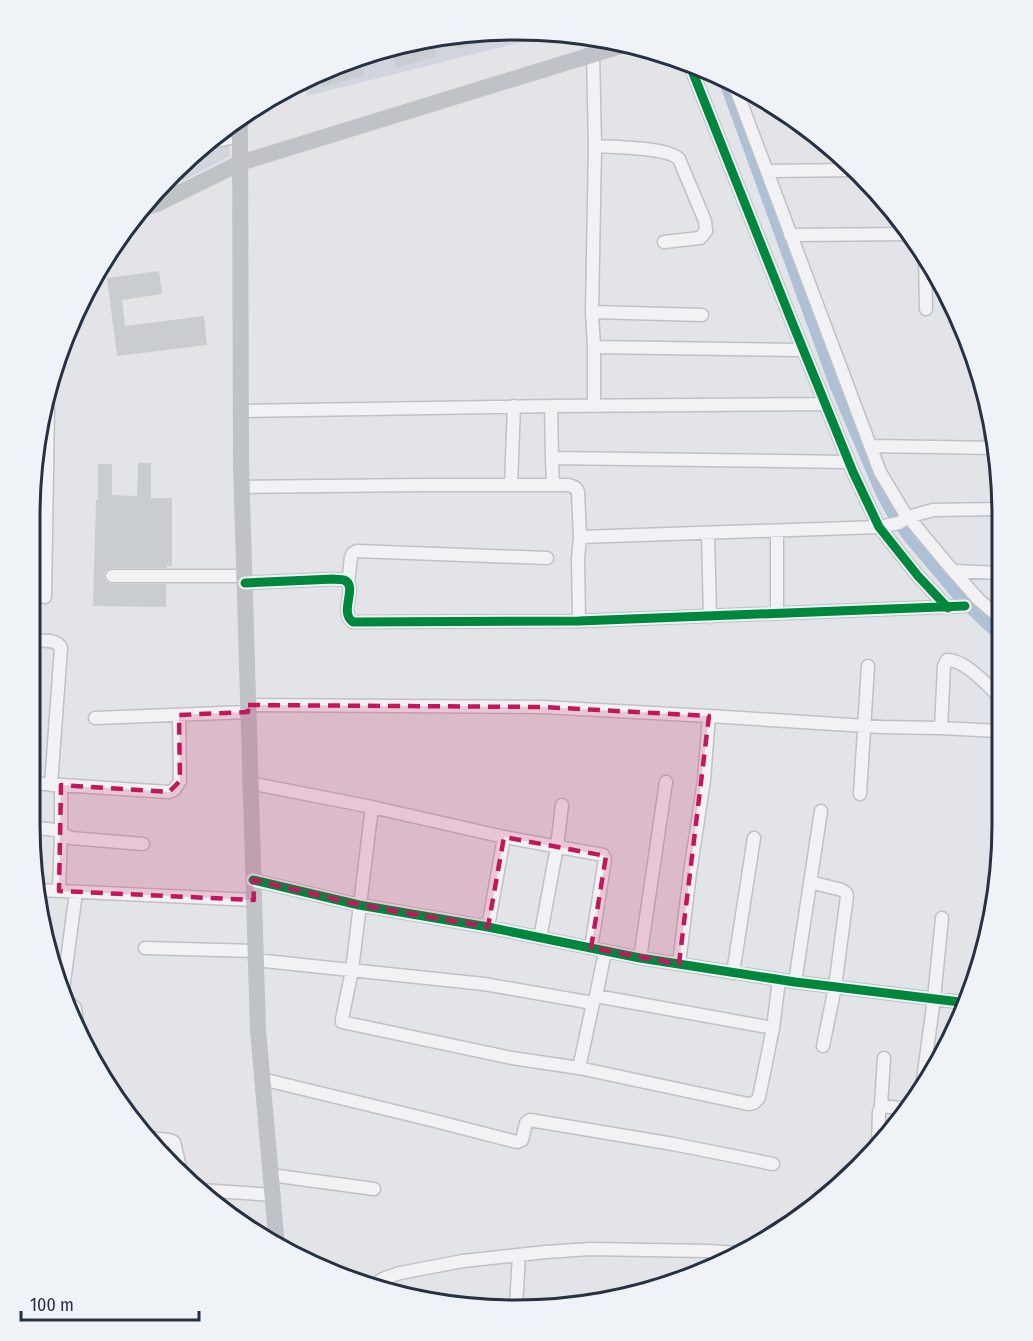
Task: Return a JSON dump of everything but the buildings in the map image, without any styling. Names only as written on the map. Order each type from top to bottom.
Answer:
[{"type":"main road","points":[[159,203],[240,164],[607,50]]},
{"type":"main road","points":[[240,130],[242,487],[255,956],[258,1030],[276,1236]]},
{"type":"street","points":[[593,54],[594,405]]},
{"type":"street","points":[[694,75],[825,404],[879,527],[918,576],[948,608]]},
{"type":"street","points":[[739,96],[880,472],[908,517],[955,571],[973,602],[992,610]]},
{"type":"street","points":[[595,146],[663,151],[679,159],[705,221],[706,231],[700,238],[664,242]]},
{"type":"street","points":[[768,171],[842,170]]},
{"type":"street","points":[[790,235],[899,234]]},
{"type":"street","points":[[925,272],[926,309]]},
{"type":"street","points":[[592,312],[702,315]]},
{"type":"street","points":[[594,347],[803,350]]},
{"type":"street","points":[[241,411],[825,404]]},
{"type":"street","points":[[511,485],[514,406]]},
{"type":"street","points":[[551,406],[553,485]]},
{"type":"street","points":[[45,597],[48,439]]},
{"type":"street","points":[[870,446],[987,447]]},
{"type":"street","points":[[552,458],[849,462]]},
{"type":"street","points":[[242,487],[569,485],[576,488],[578,492],[579,621]]},
{"type":"street","points":[[580,537],[879,527],[899,523],[908,517],[933,510],[992,509]]},
{"type":"street","points":[[777,531],[777,613]]},
{"type":"street","points":[[708,533],[710,617]]},
{"type":"street","points":[[548,558],[357,551],[351,557],[347,613],[353,622],[579,621],[948,608],[973,602]]},
{"type":"street","points":[[955,571],[992,573]]},
{"type":"street","points":[[112,576],[334,579],[344,580],[348,584]]},
{"type":"street","points":[[40,641],[55,642],[61,648],[56,785],[61,834],[59,891]]},
{"type":"street","points":[[941,728],[944,666],[947,660],[951,659],[971,671],[992,690]]},
{"type":"street","points":[[860,794],[868,666]]},
{"type":"street","points":[[95,718],[179,715],[248,708],[543,707],[865,726],[992,731]]},
{"type":"street","points":[[40,784],[165,793],[174,790],[180,782],[179,715]]},
{"type":"street","points":[[679,964],[704,780],[709,716]]},
{"type":"street","points":[[640,958],[666,782]]},
{"type":"street","points":[[250,783],[372,807],[504,837],[603,855],[605,857],[591,948]]},
{"type":"street","points":[[540,938],[562,805]]},
{"type":"street","points":[[372,807],[352,970],[342,1019],[344,1023],[752,1104],[759,1097],[773,1028],[779,980]]},
{"type":"street","points":[[795,982],[821,811]]},
{"type":"street","points":[[40,828],[55,830],[71,838],[143,844]]},
{"type":"street","points":[[488,927],[504,837]]},
{"type":"street","points":[[733,973],[754,838]]},
{"type":"street","points":[[253,880],[359,905],[488,927],[640,958],[779,980],[958,1002]]},
{"type":"street","points":[[810,882],[846,893],[835,987],[823,1046]]},
{"type":"street","points":[[46,890],[254,900]]},
{"type":"street","points":[[65,975],[76,892]]},
{"type":"street","points":[[924,1070],[942,918]]},
{"type":"street","points":[[145,948],[255,956],[352,970],[484,984],[773,1028]]},
{"type":"street","points":[[579,1068],[606,952]]},
{"type":"street","points":[[878,1133],[884,1058]]},
{"type":"street","points":[[262,1079],[517,1142],[522,1140],[526,1123],[530,1120],[673,1144],[773,1164]]},
{"type":"street","points":[[881,1106],[898,1108]]},
{"type":"street","points":[[160,1139],[174,1142],[178,1159]]},
{"type":"street","points":[[271,1175],[374,1189]]},
{"type":"street","points":[[214,1191],[273,1195]]},
{"type":"street","points":[[381,1280],[400,1273],[464,1261],[546,1252],[590,1249],[725,1252]]},
{"type":"street","points":[[516,1300],[519,1255]]},
{"type":"lane","points":[[223,143],[240,139]]},
{"type":"highlighted area","points":[[248,705],[543,707],[709,716],[679,964],[591,948],[606,856],[504,837],[488,927],[359,905],[253,880],[254,900],[59,891],[61,785],[169,792],[180,781],[179,715],[248,712]]},
{"type":"shaded area","points":[[527,41],[307,96],[305,90],[334,77],[393,57],[454,45]]},
{"type":"shaded area","points":[[229,137],[230,156],[176,184]]},
{"type":"waterway","points":[[728,91],[836,387],[882,494],[909,537],[962,600],[992,628]]},
{"type":"cycle path","points":[[694,75],[853,472],[879,527],[918,576],[948,608]]},
{"type":"cycle path","points":[[245,583],[344,580],[350,588],[347,612],[353,622],[579,621],[965,606]]},
{"type":"cycle path","points":[[253,880],[359,905],[488,927],[640,958],[795,982],[958,1002]]}]
